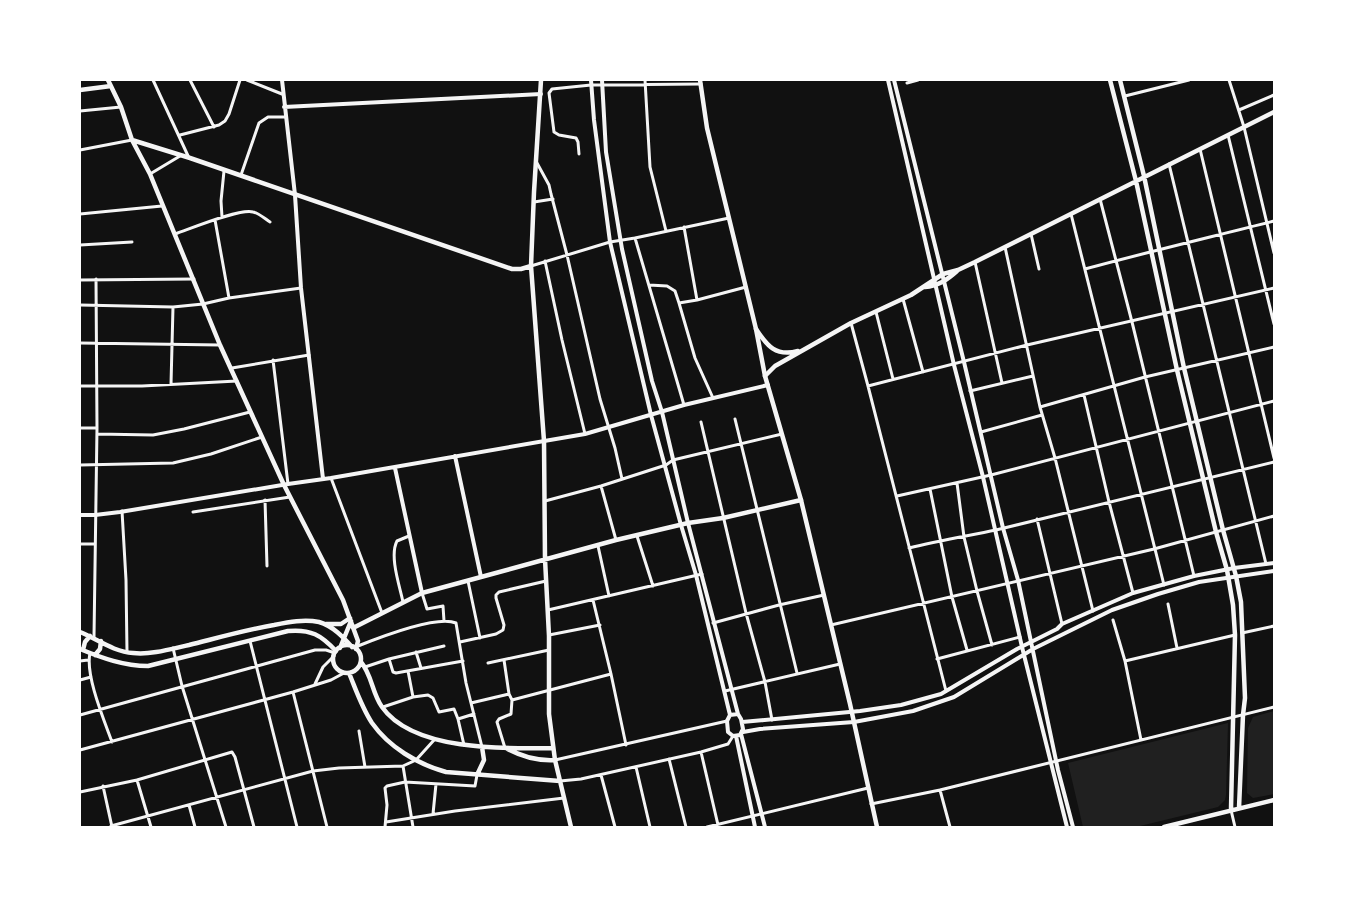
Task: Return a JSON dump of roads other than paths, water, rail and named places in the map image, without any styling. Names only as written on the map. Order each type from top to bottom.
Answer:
[{"type":"main road","points":[[108,80],[121,107],[132,140],[150,174],[195,280],[220,345],[262,437],[286,484],[290,497],[336,585],[353,628],[356,647],[361,657],[361,662],[355,671],[347,673]]},
{"type":"main road","points":[[541,80],[531,266],[544,441],[545,559],[549,636],[548,690],[555,760],[572,827]]},
{"type":"main road","points":[[1110,80],[1136,181],[1164,314],[1216,532],[1227,570],[1233,605],[1235,635],[1231,809]]},
{"type":"main road","points":[[1120,80],[1144,176],[1184,368],[1241,602],[1246,698],[1243,715],[1239,808]]},
{"type":"main road","points":[[700,82],[707,128],[756,329],[765,376],[800,500],[824,595],[877,827]]},
{"type":"main road","points":[[80,90],[111,86]]},
{"type":"main road","points":[[765,376],[775,366],[804,349],[851,323],[924,288],[943,274],[976,262],[1144,176],[1274,114]]},
{"type":"main road","points":[[132,140],[190,158],[240,177],[512,269],[531,266]]},
{"type":"main road","points":[[924,288],[944,282],[958,270]]},
{"type":"main road","points":[[756,329],[765,343],[777,351],[788,353],[804,349]]},
{"type":"main road","points":[[353,628],[422,594],[481,576],[616,540],[800,500]]},
{"type":"main road","points":[[80,632],[127,652],[142,653],[295,621],[341,624],[350,620]]},
{"type":"main road","points":[[350,620],[344,638],[336,652],[335,667],[347,673],[372,723],[396,747],[429,767],[446,772],[560,781]]},
{"type":"main road","points":[[324,624],[356,647]]},
{"type":"main road","points":[[92,637],[84,642],[82,649],[117,662],[139,666],[159,664],[288,630],[312,632],[322,637],[336,652]]},
{"type":"main road","points":[[93,654],[100,649],[101,642]]},
{"type":"main road","points":[[336,652],[344,646],[356,647]]},
{"type":"main road","points":[[361,662],[365,666],[382,707],[398,723],[436,739],[464,745],[504,748],[553,748]]},
{"type":"main road","points":[[477,775],[484,760],[482,747]]},
{"type":"main road","points":[[504,748],[531,759],[555,760]]},
{"type":"main road","points":[[1164,827],[1231,809],[1274,800]]},
{"type":"street","points":[[153,80],[190,158]]},
{"type":"street","points":[[190,80],[214,127]]},
{"type":"street","points":[[180,135],[214,127],[224,121],[229,114],[240,80]]},
{"type":"street","points":[[247,80],[282,94]]},
{"type":"street","points":[[282,80],[282,94],[295,195],[301,288],[323,479]]},
{"type":"street","points":[[591,80],[597,151],[610,242],[651,415],[726,691],[730,715],[727,721],[728,732],[734,736],[755,827]]},
{"type":"street","points":[[602,80],[606,152],[620,240],[644,348],[662,412],[688,523],[738,714],[742,722],[742,733],[765,827]]},
{"type":"street","points":[[645,80],[650,167],[666,231]]},
{"type":"street","points":[[888,80],[935,286],[1067,827]]},
{"type":"street","points":[[894,80],[943,274],[1003,528],[1018,580],[1056,760],[1073,827]]},
{"type":"street","points":[[907,83],[918,80]]},
{"type":"street","points":[[1124,96],[1189,80]]},
{"type":"street","points":[[1229,80],[1244,127],[1274,253]]},
{"type":"street","points":[[579,154],[576,138],[555,133],[550,90],[554,88],[591,85],[646,85],[700,82]]},
{"type":"street","points":[[284,106],[541,94]]},
{"type":"street","points":[[1239,110],[1274,96]]},
{"type":"street","points":[[80,112],[121,107]]},
{"type":"street","points":[[896,112],[902,111]]},
{"type":"street","points":[[240,177],[259,123],[268,117],[286,117]]},
{"type":"street","points":[[1228,135],[1274,324]]},
{"type":"street","points":[[80,150],[132,140]]},
{"type":"street","points":[[1200,149],[1274,458]]},
{"type":"street","points":[[150,174],[180,156]]},
{"type":"street","points":[[537,163],[549,186],[568,254],[588,350],[622,479]]},
{"type":"street","points":[[1169,164],[1266,564]]},
{"type":"street","points":[[222,217],[221,201],[224,171]]},
{"type":"street","points":[[533,202],[553,199]]},
{"type":"street","points":[[1100,199],[1194,576]]},
{"type":"street","points":[[80,214],[162,206]]},
{"type":"street","points":[[175,234],[222,217],[251,211],[270,222]]},
{"type":"street","points":[[1071,213],[1126,440],[1164,584]]},
{"type":"street","points":[[531,266],[610,242],[729,218]]},
{"type":"street","points":[[215,220],[229,298]]},
{"type":"street","points":[[1085,269],[1189,243],[1220,233],[1274,221]]},
{"type":"street","points":[[684,227],[697,300]]},
{"type":"street","points":[[1031,234],[1039,269]]},
{"type":"street","points":[[635,238],[684,405]]},
{"type":"street","points":[[80,245],[132,242]]},
{"type":"street","points":[[1005,247],[1040,407],[1055,458],[1093,611]]},
{"type":"street","points":[[545,261],[585,434]]},
{"type":"street","points":[[976,262],[1002,383]]},
{"type":"street","points":[[92,637],[97,434],[96,279]]},
{"type":"street","points":[[80,280],[195,280]]},
{"type":"street","points":[[649,285],[667,286],[675,291],[695,358],[713,398]]},
{"type":"street","points":[[80,305],[172,307],[203,304],[229,298],[301,288]]},
{"type":"street","points":[[679,303],[746,288]]},
{"type":"street","points":[[868,386],[1027,345],[1274,288]]},
{"type":"street","points":[[903,299],[924,372]]},
{"type":"street","points":[[171,384],[172,307]]},
{"type":"street","points":[[876,312],[893,379]]},
{"type":"street","points":[[851,323],[946,692]]},
{"type":"street","points":[[80,344],[220,345]]},
{"type":"street","points":[[1040,407],[1145,377],[1274,347]]},
{"type":"street","points":[[232,368],[309,355]]},
{"type":"street","points":[[273,360],[286,484]]},
{"type":"street","points":[[970,391],[1033,376]]},
{"type":"street","points":[[80,386],[238,381]]},
{"type":"street","points":[[80,515],[122,511],[395,468],[585,434],[684,405],[768,385]]},
{"type":"street","points":[[1084,395],[1108,502],[1132,593]]},
{"type":"street","points":[[896,496],[1096,449],[1274,401]]},
{"type":"street","points":[[97,434],[153,435],[198,426],[251,412]]},
{"type":"street","points":[[980,432],[1042,415]]},
{"type":"street","points":[[735,419],[797,673]]},
{"type":"street","points":[[701,422],[746,613],[765,682],[772,720]]},
{"type":"street","points":[[80,428],[97,428]]},
{"type":"street","points":[[545,501],[666,465],[673,460],[782,434]]},
{"type":"street","points":[[80,465],[180,462],[262,437]]},
{"type":"street","points":[[455,456],[481,576]]},
{"type":"street","points":[[909,548],[939,540],[996,530],[1274,462]]},
{"type":"street","points":[[395,468],[422,594],[427,609],[443,606],[444,621]]},
{"type":"street","points":[[331,478],[382,613]]},
{"type":"street","points":[[957,483],[964,537],[992,645]]},
{"type":"street","points":[[600,486],[616,540]]},
{"type":"street","points":[[930,489],[952,597],[967,650]]},
{"type":"street","points":[[193,512],[290,497]]},
{"type":"street","points":[[265,500],[267,566]]},
{"type":"street","points":[[122,511],[126,580],[127,652]]},
{"type":"street","points":[[831,626],[1154,549],[1274,516]]},
{"type":"street","points":[[1037,519],[1062,624]]},
{"type":"street","points":[[403,602],[394,558],[395,547],[397,541],[409,536]]},
{"type":"street","points":[[637,536],[653,586]]},
{"type":"street","points":[[80,544],[95,544]]},
{"type":"street","points":[[598,546],[609,596]]},
{"type":"street","points":[[742,722],[852,712],[901,705],[946,692],[1022,647],[1057,629],[1062,624],[1132,593],[1194,576],[1274,563]]},
{"type":"street","points":[[560,781],[601,775],[701,752],[728,744],[734,736],[760,728],[854,722],[913,711],[954,697],[1033,649],[1112,610],[1182,586],[1227,577],[1274,571]]},
{"type":"street","points":[[548,610],[702,574]]},
{"type":"street","points":[[468,581],[480,638]]},
{"type":"street","points":[[460,642],[500,633],[503,630],[504,625],[496,598],[498,593],[546,582]]},
{"type":"street","points":[[714,623],[746,613],[824,595]]},
{"type":"street","points":[[594,600],[612,674],[626,745]]},
{"type":"street","points":[[1168,604],[1176,648]]},
{"type":"street","points":[[1113,620],[1125,661],[1141,740]]},
{"type":"street","points":[[356,647],[398,632],[444,621],[456,623],[482,747]]},
{"type":"street","points":[[549,636],[600,625]]},
{"type":"street","points":[[1242,633],[1274,626]]},
{"type":"street","points":[[1125,661],[1235,635]]},
{"type":"street","points":[[937,659],[1020,637]]},
{"type":"street","points":[[250,640],[297,827]]},
{"type":"street","points":[[365,666],[444,646]]},
{"type":"street","points":[[173,648],[182,686],[226,827]]},
{"type":"street","points":[[80,715],[316,650],[336,652],[323,667],[314,685]]},
{"type":"street","points":[[488,663],[549,650]]},
{"type":"street","points":[[416,652],[421,668]]},
{"type":"street","points":[[80,661],[88,660],[93,654]]},
{"type":"street","points":[[389,659],[394,673],[463,661]]},
{"type":"street","points":[[88,660],[100,709],[112,742]]},
{"type":"street","points":[[504,660],[509,694],[512,700],[511,714],[499,719],[497,722],[504,748]]},
{"type":"street","points":[[726,691],[840,664]]},
{"type":"street","points":[[408,671],[413,697]]},
{"type":"street","points":[[80,750],[293,692],[332,680],[347,673]]},
{"type":"street","points":[[512,700],[612,674]]},
{"type":"street","points":[[80,680],[91,677]]},
{"type":"street","points":[[293,692],[327,827]]},
{"type":"street","points":[[472,703],[509,694]]},
{"type":"street","points":[[382,707],[413,697],[430,695],[439,712],[454,709],[464,745]]},
{"type":"street","points":[[871,804],[940,790],[1274,707]]},
{"type":"street","points":[[458,719],[474,714]]},
{"type":"street","points":[[730,715],[738,714]]},
{"type":"street","points":[[808,716],[808,725]]},
{"type":"street","points":[[555,760],[727,721]]},
{"type":"street","points":[[359,731],[365,767]]},
{"type":"street","points":[[104,786],[112,826],[313,771],[339,768],[403,766],[416,760],[436,739]]},
{"type":"street","points":[[80,792],[137,780],[233,752],[254,827]]},
{"type":"street","points":[[701,752],[718,825]]},
{"type":"street","points":[[669,759],[686,827]]},
{"type":"street","points":[[403,766],[413,827]]},
{"type":"street","points":[[636,767],[650,827]]},
{"type":"street","points":[[386,827],[387,805],[385,788],[405,782],[475,786],[477,775]]},
{"type":"street","points":[[601,775],[615,827]]},
{"type":"street","points":[[137,780],[151,827]]},
{"type":"street","points":[[433,814],[436,784]]},
{"type":"street","points":[[707,827],[868,788]]},
{"type":"street","points":[[940,790],[950,827]]},
{"type":"street","points":[[386,822],[433,814],[564,798]]},
{"type":"street","points":[[189,806],[194,827]]},
{"type":"street","points":[[1231,809],[1235,827]]}]
